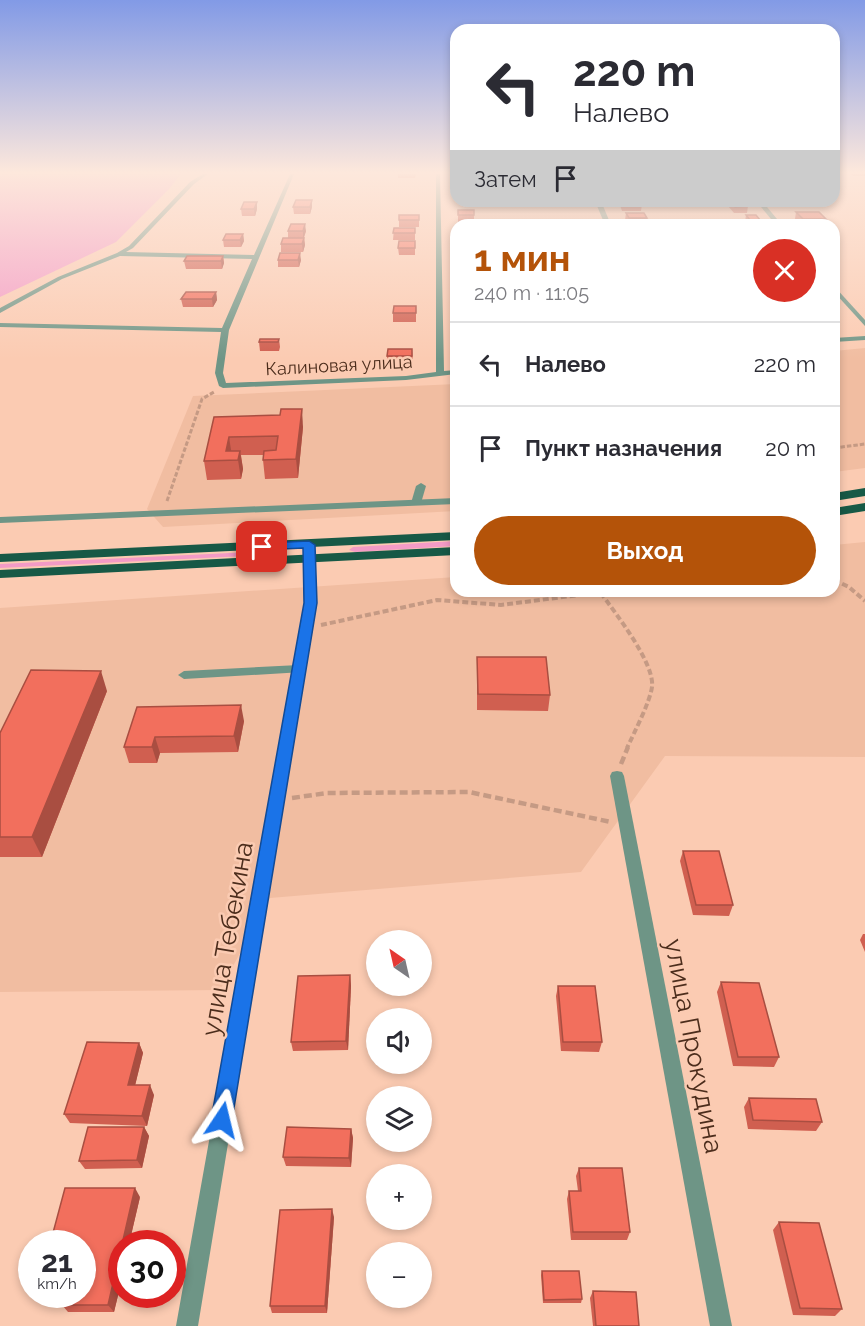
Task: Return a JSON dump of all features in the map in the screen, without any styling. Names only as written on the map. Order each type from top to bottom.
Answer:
[{"type":"main road","points":[[840,496],[865,492]]},
{"type":"main road","points":[[840,511],[865,507]]},
{"type":"main road","points":[[0,574],[309,552],[450,537]]},
{"type":"main road","points":[[0,558],[450,551]]},
{"type":"street","points":[[0,311],[60,278],[119,254],[131,247],[142,236]]},
{"type":"street","points":[[223,386],[219,373],[225,330],[266,236]]},
{"type":"street","points":[[439,236],[440,374]]},
{"type":"street","points":[[119,254],[257,257]]},
{"type":"street","points":[[840,295],[865,324]]},
{"type":"street","points":[[0,325],[225,330]]},
{"type":"street","points":[[840,340],[865,338]]},
{"type":"street","name":"Калиновая улица","points":[[223,386],[406,378],[450,373]]},
{"type":"street","points":[[416,502],[421,486]]},
{"type":"street","points":[[0,520],[450,501]]},
{"type":"street","name":"улица Тебекина","points":[[187,1326],[311,603],[309,552]]},
{"type":"street","points":[[184,675],[299,669]]},
{"type":"street","name":"улица Прокудина","points":[[617,776],[721,1326]]},
{"type":"path","points":[[163,513],[202,399],[223,386]]},
{"type":"path","points":[[840,447],[865,444]]},
{"type":"path","points":[[840,583],[849,587],[865,601]]},
{"type":"path","points":[[307,625],[323,625],[437,600],[501,605],[568,597]]},
{"type":"path","points":[[604,597],[634,640],[650,671],[652,687],[617,776]]},
{"type":"path","points":[[276,800],[327,793],[469,792],[627,826]]},
{"type":"shaded area","points":[[0,236],[122,236],[116,242],[0,297]]},
{"type":"shaded area","points":[[865,348],[865,468],[840,471],[840,350]]},
{"type":"shaded area","points":[[450,384],[450,511],[163,527],[147,509],[193,396]]},
{"type":"shaded area","points":[[450,541],[450,546],[355,552],[349,550],[353,547]]},
{"type":"shaded area","points":[[865,542],[865,757],[665,756],[581,872],[270,898],[220,990],[0,992],[0,608],[450,577],[450,597],[840,597],[840,544]]},
{"type":"shaded area","points":[[270,551],[274,553],[0,568],[0,564]]},
{"type":"building","points":[[225,236],[242,236],[240,240],[223,240]]},
{"type":"building","points":[[283,238],[304,238],[302,244],[281,244]]},
{"type":"building","points":[[399,241],[415,241],[415,248],[398,248]]},
{"type":"building","points":[[280,253],[300,253],[298,260],[278,260]]},
{"type":"building","points":[[187,256],[223,256],[221,261],[184,261]]},
{"type":"building","points":[[186,292],[216,292],[212,299],[181,299]]},
{"type":"building","points":[[394,306],[416,306],[416,313],[393,313]]},
{"type":"building","points":[[260,339],[279,339],[278,342],[259,342]]},
{"type":"building","points":[[388,349],[412,349],[412,356],[387,356]]},
{"type":"building","points":[[281,409],[302,409],[296,459],[263,460],[264,451],[276,450],[278,436],[229,437],[226,451],[240,451],[238,460],[204,461],[214,417],[280,415]]},
{"type":"building","points":[[477,657],[546,657],[550,695],[478,694]]},
{"type":"building","points":[[31,670],[101,671],[32,837],[0,837],[0,733]]},
{"type":"building","points":[[241,705],[234,736],[155,737],[152,747],[124,747],[137,707]]},
{"type":"building","points":[[683,851],[719,851],[733,905],[696,905]]},
{"type":"building","points":[[350,975],[346,1041],[291,1042],[298,976]]},
{"type":"building","points":[[721,982],[759,983],[779,1057],[738,1057]]},
{"type":"building","points":[[558,986],[595,986],[602,1042],[563,1042]]},
{"type":"building","points":[[87,1042],[139,1043],[128,1085],[150,1085],[142,1116],[64,1114]]},
{"type":"building","points":[[749,1098],[816,1099],[822,1122],[753,1120]]},
{"type":"building","points":[[88,1127],[144,1127],[137,1160],[79,1161]]},
{"type":"building","points":[[287,1127],[351,1129],[349,1158],[283,1157]]},
{"type":"building","points":[[579,1168],[622,1168],[630,1232],[573,1232],[569,1191],[581,1191]]},
{"type":"building","points":[[65,1188],[135,1188],[125,1230],[108,1230],[108,1305],[96,1305],[96,1230],[54,1230]]},
{"type":"building","points":[[332,1209],[325,1306],[270,1306],[280,1210]]},
{"type":"building","points":[[779,1222],[819,1223],[842,1309],[800,1308]]},
{"type":"building","points":[[542,1271],[579,1271],[582,1299],[544,1300]]},
{"type":"building","points":[[593,1291],[636,1292],[639,1326],[596,1326]]},
{"type":"route","points":[[222,1120],[311,603],[309,545],[262,547]]}]
